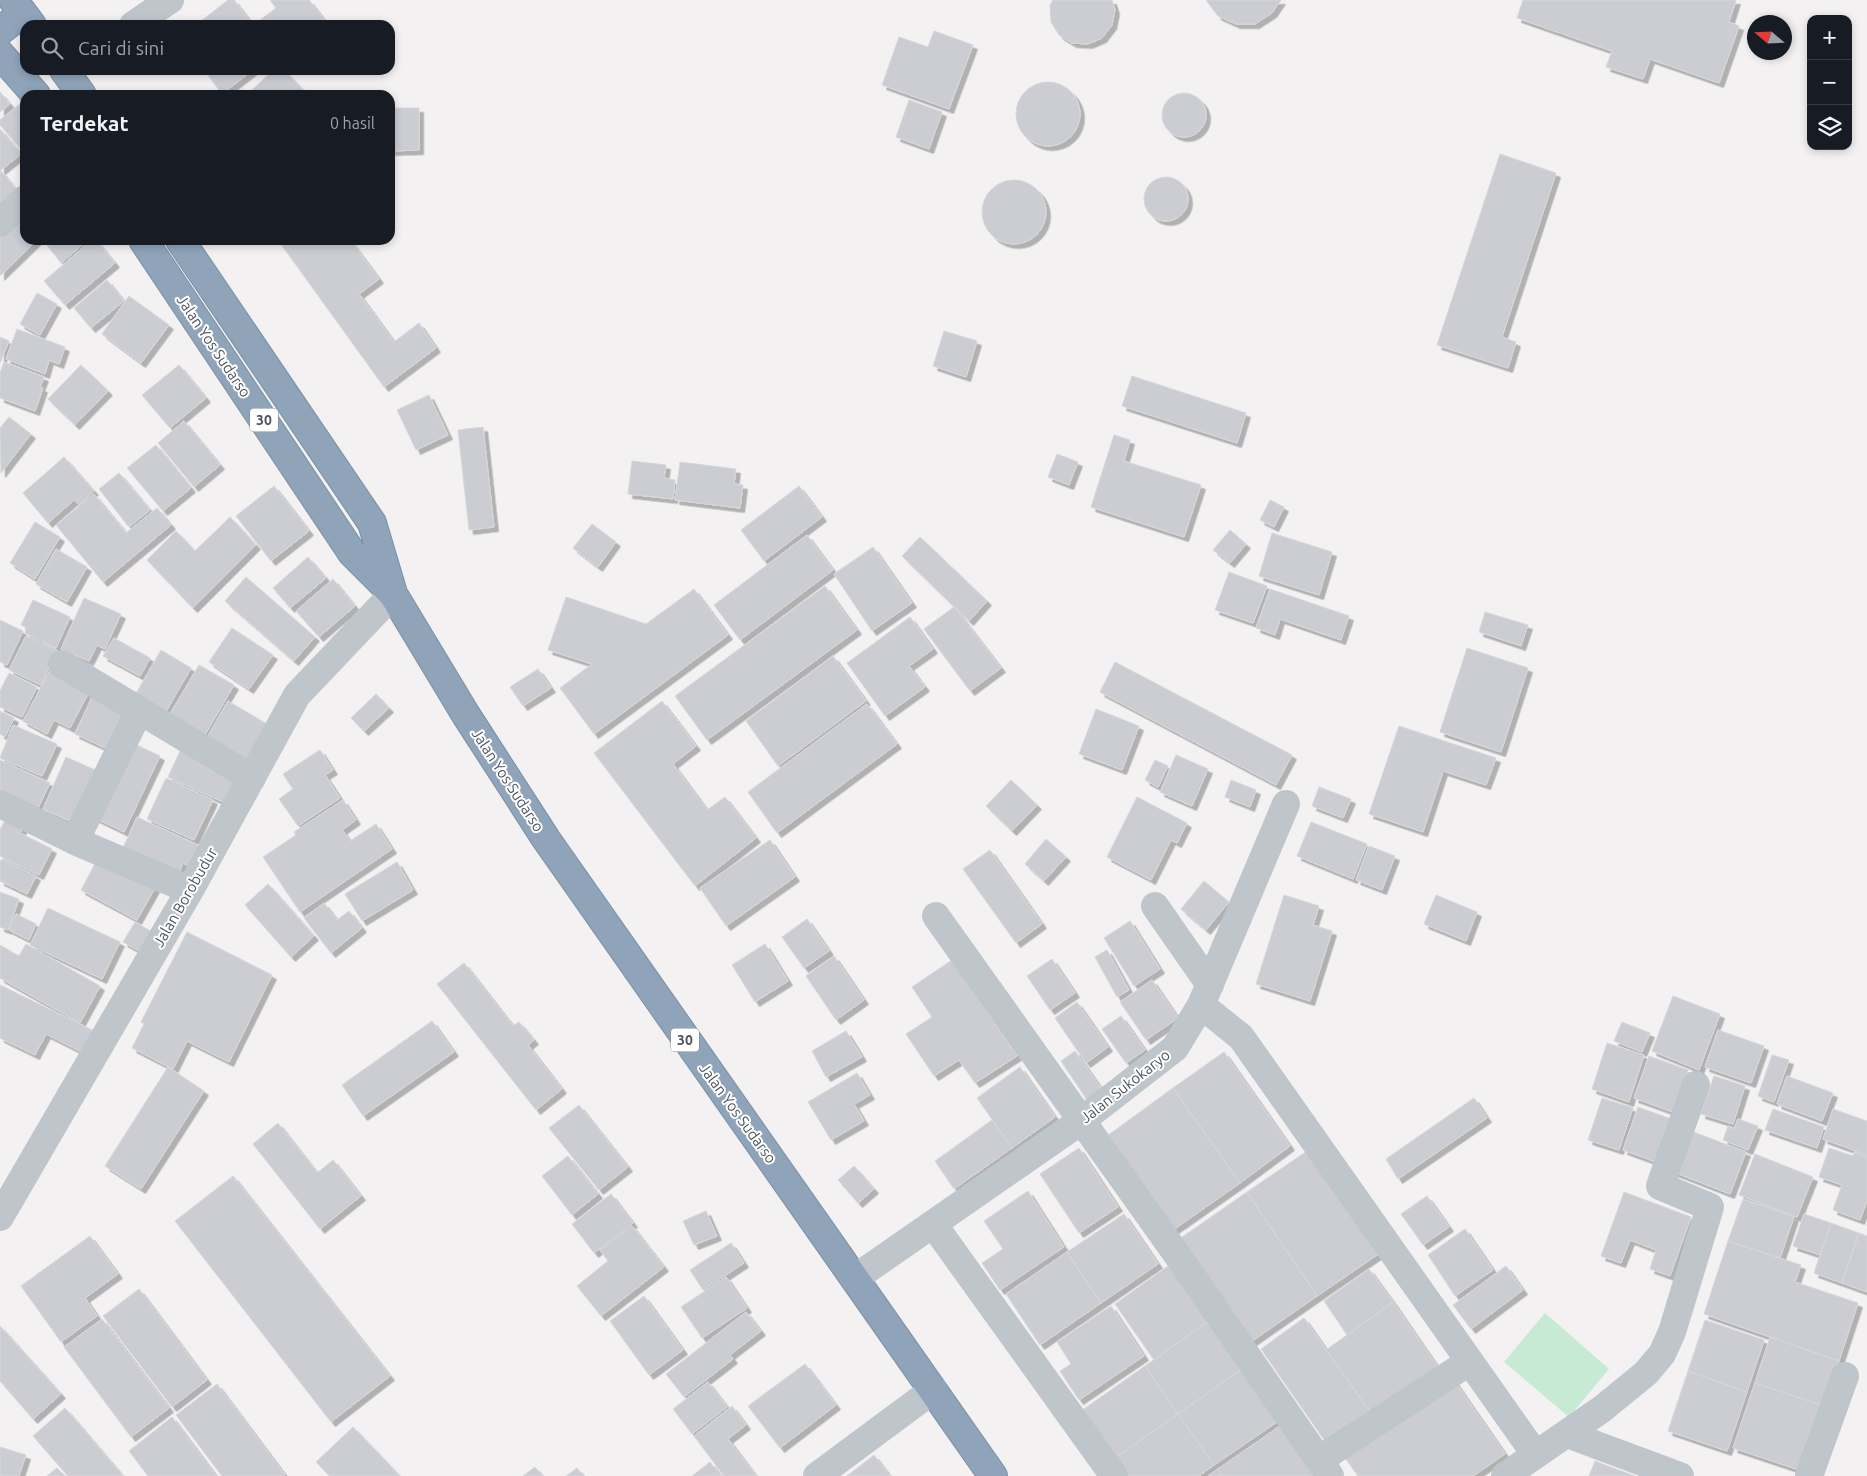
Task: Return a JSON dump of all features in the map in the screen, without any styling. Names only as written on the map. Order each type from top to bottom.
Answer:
[{"type":"highway","points":[[0,31],[23,13]]},
{"type":"highway","points":[[0,54],[32,90]]},
{"type":"highway","name":"Jalan Yos Sudarso","points":[[146,245],[352,553],[393,594],[466,716],[546,839],[994,1476]]},
{"type":"highway","name":"Jalan Yos Sudarso","points":[[183,245],[372,523],[393,594]]},
{"type":"street","points":[[140,20],[170,0]]},
{"type":"street","points":[[0,223],[20,204]]},
{"type":"street","name":"Jalan Borobudur","points":[[0,1217],[190,890],[296,695],[393,594]]},
{"type":"street","points":[[62,664],[252,778]]},
{"type":"street","points":[[74,841],[138,711]]},
{"type":"street","points":[[0,804],[74,841],[190,890]]},
{"type":"street","name":"Jalan Sukokaryo","points":[[854,1278],[1081,1121],[1175,1048],[1206,995],[1286,804]]},
{"type":"street","points":[[1155,906],[1206,995],[1241,1037],[1535,1454]]},
{"type":"street","points":[[936,916],[1185,1267],[1324,1468],[1470,1362]]},
{"type":"street","points":[[1505,1476],[1602,1409],[1646,1373],[1662,1354],[1672,1332],[1710,1207],[1660,1186],[1696,1085]]},
{"type":"street","points":[[933,1224],[1114,1476]]},
{"type":"street","points":[[1808,1476],[1845,1376]]},
{"type":"street","points":[[817,1476],[933,1390]]},
{"type":"street","points":[[1567,1434],[1680,1476]]},
{"type":"green space","points":[[1545,1313],[1609,1369],[1569,1417],[1504,1362]]},
{"type":"building","points":[[228,0],[234,0],[249,20],[202,20]]},
{"type":"building","points":[[270,0],[309,0],[324,20],[260,20],[276,8]]},
{"type":"building","points":[[1053,0],[1112,0],[1115,10],[1112,25],[1102,38],[1088,44],[1072,43],[1059,35],[1051,22],[1050,5]]},
{"type":"building","points":[[1206,0],[1281,0],[1272,13],[1255,24],[1236,24],[1218,16]]},
{"type":"building","points":[[1523,0],[1736,0],[1729,22],[1739,26],[1719,83],[1650,59],[1643,79],[1606,67],[1612,51],[1517,18]]},
{"type":"building","points":[[934,31],[973,45],[949,109],[882,85],[899,37],[928,47]]},
{"type":"building","points":[[208,75],[247,75],[227,90],[219,90]]},
{"type":"building","points":[[268,75],[289,75],[303,90],[252,90]]},
{"type":"building","points":[[1042,82],[1054,82],[1071,91],[1078,102],[1080,114],[1078,126],[1071,137],[1054,146],[1042,146],[1030,141],[1021,132],[1016,120],[1016,108],[1021,96],[1030,87]]},
{"type":"building","points":[[0,92],[10,104],[0,112]]},
{"type":"building","points":[[1188,93],[1200,99],[1205,106],[1205,124],[1200,131],[1193,136],[1180,137],[1172,134],[1165,127],[1162,111],[1165,103],[1172,96]]},
{"type":"building","points":[[909,100],[942,112],[929,149],[896,137]]},
{"type":"building","points":[[20,104],[20,148],[0,125],[0,120]]},
{"type":"building","points":[[395,108],[419,108],[419,150],[395,151]]},
{"type":"building","points":[[0,129],[20,155],[0,169]]},
{"type":"building","points":[[1500,154],[1556,173],[1502,337],[1516,342],[1508,368],[1437,345]]},
{"type":"building","points":[[0,170],[20,194],[0,211]]},
{"type":"building","points":[[1170,177],[1182,183],[1187,190],[1187,208],[1182,215],[1175,220],[1162,221],[1154,218],[1147,211],[1144,195],[1147,187],[1154,180]]},
{"type":"building","points":[[1008,180],[1020,180],[1037,189],[1044,200],[1046,212],[1044,224],[1037,235],[1020,244],[1008,244],[996,239],[987,230],[982,218],[982,206],[987,194],[996,185]]},
{"type":"building","points":[[12,214],[20,222],[20,245],[32,245],[0,276],[0,226]]},
{"type":"building","points":[[47,245],[82,245],[61,263]]},
{"type":"building","points":[[86,245],[100,245],[115,263],[65,305],[44,281]]},
{"type":"building","points":[[282,245],[354,245],[379,279],[359,294],[394,342],[419,323],[436,348],[384,387]]},
{"type":"building","points":[[107,280],[124,301],[91,328],[74,308]]},
{"type":"building","points":[[37,293],[57,304],[40,335],[20,324]]},
{"type":"building","points":[[129,296],[169,325],[141,363],[102,334]]},
{"type":"building","points":[[17,329],[65,347],[59,364],[49,360],[45,374],[6,359]]},
{"type":"building","points":[[944,331],[977,341],[966,377],[933,366]]},
{"type":"building","points":[[0,337],[9,341],[0,363]]},
{"type":"building","points":[[4,362],[44,377],[40,387],[43,388],[35,411],[0,398],[0,373]]},
{"type":"building","points":[[81,365],[108,391],[75,425],[48,399]]},
{"type":"building","points":[[179,365],[206,398],[170,428],[142,395]]},
{"type":"building","points":[[1132,376],[1246,413],[1237,443],[1122,406]]},
{"type":"building","points":[[429,395],[448,435],[416,450],[397,410]]},
{"type":"building","points":[[9,417],[31,434],[1,473],[0,428]]},
{"type":"building","points":[[184,421],[220,465],[194,487],[158,443]]},
{"type":"building","points":[[483,427],[494,527],[469,530],[458,430]]},
{"type":"building","points":[[1114,435],[1130,440],[1124,461],[1201,485],[1184,537],[1091,507]]},
{"type":"building","points":[[156,445],[191,488],[163,511],[127,468]]},
{"type":"building","points":[[1057,454],[1078,462],[1069,485],[1048,477]]},
{"type":"building","points":[[64,457],[94,491],[79,505],[74,500],[48,523],[23,493]]},
{"type":"building","points":[[632,461],[666,465],[664,478],[675,480],[673,499],[628,494]]},
{"type":"building","points":[[680,462],[736,469],[734,484],[743,485],[740,508],[675,500]]},
{"type":"building","points":[[119,473],[150,510],[129,527],[99,489]]},
{"type":"building","points":[[274,486],[309,531],[271,561],[236,516]]},
{"type":"building","points":[[799,486],[822,517],[764,561],[741,530]]},
{"type":"building","points":[[94,494],[126,533],[157,508],[171,525],[103,582],[56,525]]},
{"type":"building","points":[[1270,500],[1284,507],[1274,527],[1260,520]]},
{"type":"building","points":[[230,517],[256,545],[193,608],[147,560],[176,531],[195,551]]},
{"type":"building","points":[[35,522],[60,537],[35,579],[10,563]]},
{"type":"building","points":[[592,524],[616,542],[598,567],[573,548]]},
{"type":"building","points":[[1230,530],[1246,544],[1230,563],[1213,550]]},
{"type":"building","points":[[1272,533],[1332,552],[1319,595],[1259,576]]},
{"type":"building","points":[[807,535],[833,570],[740,640],[714,605]]},
{"type":"building","points":[[920,537],[987,601],[969,621],[902,556]]},
{"type":"building","points":[[873,547],[912,603],[872,631],[834,574]]},
{"type":"building","points":[[56,549],[87,567],[67,602],[36,584]]},
{"type":"building","points":[[308,557],[326,578],[290,608],[273,588]]},
{"type":"building","points":[[1229,572],[1267,586],[1253,623],[1215,610]]},
{"type":"building","points":[[246,577],[315,637],[294,661],[225,601]]},
{"type":"building","points":[[333,579],[355,606],[319,637],[296,611]]},
{"type":"building","points":[[825,586],[857,630],[707,740],[675,696]]},
{"type":"building","points":[[694,589],[728,635],[594,734],[560,688],[592,664],[548,650],[566,597],[646,624]]},
{"type":"building","points":[[1270,589],[1349,616],[1341,640],[1280,619],[1275,635],[1256,628]]},
{"type":"building","points":[[84,598],[121,614],[105,649],[97,645],[89,661],[61,649]]},
{"type":"building","points":[[33,600],[70,617],[56,648],[25,633],[27,628],[21,625]]},
{"type":"building","points":[[954,607],[1001,668],[970,691],[924,629]]},
{"type":"building","points":[[1485,612],[1528,625],[1521,646],[1479,632]]},
{"type":"building","points":[[910,617],[933,649],[909,666],[925,687],[885,716],[847,663]]},
{"type":"building","points":[[0,620],[23,631],[7,665],[0,662]]},
{"type":"building","points":[[232,628],[273,655],[249,689],[209,662]]},
{"type":"building","points":[[26,636],[57,650],[41,685],[9,670]]},
{"type":"building","points":[[114,638],[150,658],[140,676],[103,656]]},
{"type":"building","points":[[1467,648],[1528,668],[1501,752],[1440,732]]},
{"type":"building","points":[[161,650],[191,668],[164,715],[134,697]]},
{"type":"building","points":[[833,656],[866,701],[778,766],[746,721]]},
{"type":"building","points":[[1115,662],[1292,755],[1276,785],[1100,692]]},
{"type":"building","points":[[199,665],[234,685],[202,740],[167,719]]},
{"type":"building","points":[[52,667],[91,688],[70,728],[54,720],[47,734],[23,721]]},
{"type":"building","points":[[538,669],[551,688],[523,706],[510,687]]},
{"type":"building","points":[[9,673],[37,687],[22,717],[0,707],[0,691]]},
{"type":"building","points":[[376,694],[389,708],[364,731],[351,718]]},
{"type":"building","points":[[92,697],[127,712],[110,750],[75,734]]},
{"type":"building","points":[[228,701],[272,727],[247,768],[204,743]]},
{"type":"building","points":[[662,701],[696,746],[673,764],[707,810],[725,797],[756,838],[695,886],[594,753]]},
{"type":"building","points":[[867,704],[897,744],[777,833],[748,792]]},
{"type":"building","points":[[1096,709],[1139,726],[1122,770],[1079,754]]},
{"type":"building","points":[[0,711],[14,718],[5,737],[0,734]]},
{"type":"building","points":[[13,725],[57,744],[42,776],[0,758]]},
{"type":"building","points":[[1399,726],[1496,758],[1486,785],[1443,771],[1423,832],[1369,814]]},
{"type":"building","points":[[126,740],[160,756],[124,832],[91,816]]},
{"type":"building","points":[[181,749],[244,778],[232,806],[168,777]]},
{"type":"building","points":[[320,750],[333,770],[325,775],[340,798],[298,826],[279,799],[293,789],[283,774]]},
{"type":"building","points":[[1176,755],[1208,769],[1192,806],[1160,792]]},
{"type":"building","points":[[66,757],[102,773],[79,825],[43,809]]},
{"type":"building","points":[[0,760],[50,783],[37,810],[0,794]]},
{"type":"building","points":[[1155,760],[1168,766],[1158,787],[1145,780]]},
{"type":"building","points":[[166,778],[213,800],[194,840],[147,819]]},
{"type":"building","points":[[1011,780],[1037,805],[1012,831],[986,806]]},
{"type":"building","points":[[1231,780],[1256,790],[1250,807],[1225,797]]},
{"type":"building","points":[[1319,787],[1351,799],[1343,818],[1312,806]]},
{"type":"building","points":[[1137,797],[1187,823],[1177,843],[1171,840],[1151,880],[1107,857]]},
{"type":"building","points":[[343,800],[356,820],[342,830],[350,841],[376,824],[392,849],[300,912],[263,857],[296,835],[294,832]]},
{"type":"building","points":[[7,816],[24,825],[20,833],[52,849],[39,875],[0,856],[0,830]]},
{"type":"building","points":[[137,817],[204,848],[194,868],[183,863],[178,875],[122,850]]},
{"type":"building","points":[[1311,822],[1367,844],[1353,879],[1297,856]]},
{"type":"building","points":[[1046,839],[1066,857],[1044,881],[1025,864]]},
{"type":"building","points":[[770,840],[795,877],[726,926],[700,888]]},
{"type":"building","points":[[1369,846],[1395,856],[1382,890],[1356,880]]},
{"type":"building","points":[[990,850],[1042,924],[1016,943],[963,869]]},
{"type":"building","points":[[98,858],[155,888],[137,920],[81,890]]},
{"type":"building","points":[[2,859],[36,876],[27,894],[0,881],[0,862]]},
{"type":"building","points":[[397,862],[413,890],[362,921],[345,894]]},
{"type":"building","points":[[1204,881],[1229,902],[1206,930],[1181,909]]},
{"type":"building","points":[[268,884],[314,936],[291,957],[245,905]]},
{"type":"building","points":[[0,892],[19,899],[8,930],[0,927]]},
{"type":"building","points":[[1284,895],[1319,906],[1313,925],[1332,931],[1310,1001],[1256,984]]},
{"type":"building","points":[[1436,895],[1477,912],[1466,941],[1424,924]]},
{"type":"building","points":[[324,903],[337,920],[349,911],[362,928],[331,953],[304,918]]},
{"type":"building","points":[[48,908],[120,942],[102,979],[30,945]]},
{"type":"building","points":[[16,914],[36,924],[29,940],[9,930]]},
{"type":"building","points":[[807,919],[829,951],[804,968],[782,937]]},
{"type":"building","points":[[1130,921],[1160,969],[1134,986],[1104,938]]},
{"type":"building","points":[[135,922],[154,933],[143,953],[123,942]]},
{"type":"building","points":[[187,932],[272,975],[229,1062],[187,1041],[173,1069],[132,1048],[144,1024],[141,1022]]},
{"type":"building","points":[[26,944],[100,986],[80,1023],[0,978],[0,945],[19,956]]},
{"type":"building","points":[[765,944],[788,981],[755,1002],[732,965]]},
{"type":"building","points":[[1107,950],[1129,990],[1117,997],[1095,957]]},
{"type":"building","points":[[834,956],[864,1000],[836,1020],[806,976]]},
{"type":"building","points":[[1052,959],[1075,993],[1050,1010],[1027,976]]},
{"type":"building","points":[[952,960],[1017,1056],[975,1083],[959,1060],[934,1076],[906,1034],[932,1017],[912,987]]},
{"type":"building","points":[[464,963],[513,1026],[519,1022],[534,1040],[528,1045],[562,1089],[536,1110],[437,984]]},
{"type":"building","points":[[1152,980],[1178,1018],[1146,1040],[1120,1002]]},
{"type":"building","points":[[0,985],[96,1032],[86,1054],[46,1034],[35,1055],[0,1038]]},
{"type":"building","points":[[1673,996],[1720,1014],[1699,1070],[1652,1051]]},
{"type":"building","points":[[1077,1002],[1108,1047],[1086,1063],[1055,1018]]},
{"type":"building","points":[[1121,1016],[1145,1050],[1126,1063],[1102,1029]]},
{"type":"building","points":[[432,1021],[454,1052],[363,1116],[342,1085]]},
{"type":"building","points":[[1622,1022],[1650,1033],[1642,1052],[1614,1041]]},
{"type":"building","points":[[1718,1030],[1764,1046],[1751,1083],[1705,1067]]},
{"type":"building","points":[[846,1031],[862,1057],[826,1077],[812,1051]]},
{"type":"building","points":[[1607,1043],[1644,1055],[1629,1102],[1592,1089]]},
{"type":"building","points":[[1075,1051],[1102,1090],[1087,1100],[1061,1061]]},
{"type":"building","points":[[1224,1052],[1290,1146],[1240,1183],[1173,1088]]},
{"type":"building","points":[[1772,1055],[1789,1060],[1774,1102],[1758,1096]]},
{"type":"building","points":[[1649,1056],[1688,1070],[1673,1112],[1634,1098]]},
{"type":"building","points":[[168,1067],[204,1091],[141,1189],[105,1166]]},
{"type":"building","points":[[1020,1067],[1055,1117],[1012,1148],[977,1098]]},
{"type":"building","points":[[857,1073],[870,1095],[854,1104],[864,1121],[831,1140],[808,1102]]},
{"type":"building","points":[[1714,1076],[1745,1086],[1733,1124],[1701,1114]]},
{"type":"building","points":[[1787,1076],[1833,1093],[1822,1121],[1777,1104]]},
{"type":"building","points":[[1173,1088],[1240,1183],[1173,1230],[1107,1136]]},
{"type":"building","points":[[1474,1098],[1487,1118],[1398,1179],[1386,1159]]},
{"type":"building","points":[[1602,1098],[1633,1108],[1619,1150],[1588,1140]]},
{"type":"building","points":[[579,1105],[628,1167],[599,1190],[549,1128]]},
{"type":"building","points":[[1638,1107],[1674,1120],[1659,1163],[1623,1150]]},
{"type":"building","points":[[1773,1109],[1824,1127],[1817,1148],[1765,1130]]},
{"type":"building","points":[[1833,1109],[1867,1121],[1867,1155],[1823,1139]]},
{"type":"building","points":[[1738,1119],[1758,1126],[1748,1150],[1723,1140],[1728,1126],[1734,1129]]},
{"type":"building","points":[[992,1120],[1012,1148],[954,1189],[935,1161]]},
{"type":"building","points":[[278,1123],[317,1173],[333,1160],[361,1196],[320,1229],[253,1144]]},
{"type":"building","points":[[1686,1129],[1746,1152],[1730,1194],[1671,1171]]},
{"type":"building","points":[[1079,1148],[1118,1207],[1079,1233],[1040,1174]]},
{"type":"building","points":[[1829,1148],[1853,1156],[1854,1152],[1867,1157],[1867,1201],[1860,1220],[1833,1210],[1842,1185],[1819,1177]]},
{"type":"building","points":[[1310,1149],[1380,1253],[1317,1296],[1247,1192]]},
{"type":"building","points":[[1755,1154],[1813,1177],[1797,1217],[1739,1195]]},
{"type":"building","points":[[568,1156],[598,1194],[572,1215],[542,1176]]},
{"type":"building","points":[[854,1166],[874,1189],[858,1203],[838,1180]]},
{"type":"building","points":[[233,1176],[390,1376],[331,1422],[175,1221]]},
{"type":"building","points":[[1028,1191],[1064,1247],[1000,1290],[982,1263],[1003,1249],[984,1221]]},
{"type":"building","points":[[1247,1192],[1317,1296],[1245,1346],[1175,1242]]},
{"type":"building","points":[[1624,1192],[1691,1217],[1670,1276],[1650,1269],[1656,1250],[1630,1240],[1621,1263],[1601,1256]]},
{"type":"building","points":[[611,1194],[633,1223],[594,1253],[572,1224]]},
{"type":"building","points":[[1427,1196],[1449,1227],[1423,1245],[1401,1214]]},
{"type":"building","points":[[1743,1199],[1794,1217],[1780,1258],[1728,1241]]},
{"type":"building","points":[[706,1211],[717,1236],[694,1245],[683,1221]]},
{"type":"building","points":[[1124,1214],[1158,1264],[1101,1303],[1067,1252]]},
{"type":"building","points":[[1804,1214],[1831,1223],[1820,1255],[1793,1246]]},
{"type":"building","points":[[1831,1223],[1859,1233],[1842,1283],[1814,1273]]},
{"type":"building","points":[[632,1226],[664,1267],[601,1316],[577,1286],[608,1261],[600,1250]]},
{"type":"building","points":[[1465,1229],[1493,1270],[1455,1296],[1428,1255]]},
{"type":"building","points":[[1859,1233],[1867,1236],[1867,1292],[1842,1283]]},
{"type":"building","points":[[90,1236],[118,1274],[85,1298],[97,1316],[61,1342],[21,1286]]},
{"type":"building","points":[[1728,1241],[1801,1265],[1795,1282],[1858,1303],[1839,1361],[1704,1314]]},
{"type":"building","points":[[731,1243],[744,1263],[703,1290],[690,1270]]},
{"type":"building","points":[[1067,1252],[1101,1303],[1040,1345],[1006,1294]]},
{"type":"building","points":[[1168,1266],[1207,1322],[1154,1360],[1115,1304]]},
{"type":"building","points":[[1506,1266],[1523,1290],[1471,1329],[1453,1305]]},
{"type":"building","points":[[1369,1269],[1393,1302],[1347,1335],[1324,1301]]},
{"type":"building","points":[[726,1277],[747,1308],[702,1338],[681,1307]]},
{"type":"building","points":[[139,1289],[207,1380],[172,1407],[103,1316]]},
{"type":"building","points":[[644,1296],[683,1350],[649,1375],[610,1321]]},
{"type":"building","points":[[1393,1302],[1439,1369],[1373,1416],[1326,1350]]},
{"type":"building","points":[[1111,1306],[1144,1356],[1079,1400],[1060,1371],[1071,1364],[1057,1342]]},
{"type":"building","points":[[746,1312],[761,1331],[730,1355],[733,1359],[684,1397],[666,1374]]},
{"type":"building","points":[[1304,1318],[1373,1416],[1329,1447],[1261,1349]]},
{"type":"building","points":[[102,1319],[169,1408],[131,1437],[64,1347]]},
{"type":"building","points":[[1705,1320],[1764,1340],[1747,1392],[1688,1371]]},
{"type":"building","points":[[1207,1322],[1240,1370],[1178,1414],[1145,1366]]},
{"type":"building","points":[[0,1326],[61,1394],[33,1419],[0,1381]]},
{"type":"building","points":[[1770,1337],[1839,1361],[1824,1406],[1755,1383]]},
{"type":"building","points":[[805,1364],[836,1405],[780,1448],[748,1406]]},
{"type":"building","points":[[1145,1366],[1178,1414],[1115,1458],[1081,1411]]},
{"type":"building","points":[[1240,1370],[1277,1422],[1214,1465],[1178,1414]]},
{"type":"building","points":[[1688,1371],[1747,1392],[1727,1451],[1668,1431]]},
{"type":"building","points":[[1451,1376],[1505,1454],[1473,1476],[1358,1476],[1340,1451]]},
{"type":"building","points":[[708,1382],[727,1407],[692,1434],[673,1409]]},
{"type":"building","points":[[1755,1383],[1824,1406],[1802,1471],[1733,1448]]},
{"type":"building","points":[[217,1384],[285,1475],[222,1476],[176,1415]]},
{"type":"building","points":[[732,1406],[746,1425],[728,1439],[756,1476],[724,1476],[694,1436]]},
{"type":"building","points":[[65,1408],[123,1476],[68,1476],[33,1436]]},
{"type":"building","points":[[1178,1414],[1214,1465],[1199,1476],[1127,1476],[1115,1458]]},
{"type":"building","points":[[172,1417],[216,1476],[148,1476],[129,1451]]},
{"type":"building","points":[[1280,1426],[1314,1476],[1223,1476],[1218,1469]]},
{"type":"building","points":[[353,1427],[400,1476],[330,1476],[316,1462]]},
{"type":"building","points":[[0,1447],[26,1455],[19,1476],[0,1476]]},
{"type":"building","points":[[874,1455],[890,1476],[847,1476]]},
{"type":"building","points":[[1595,1461],[1635,1476],[1589,1476]]},
{"type":"building","points":[[710,1462],[721,1476],[692,1476]]},
{"type":"building","points":[[535,1467],[542,1476],[523,1476]]},
{"type":"building","points":[[57,1468],[65,1476],[47,1476]]},
{"type":"building","points":[[577,1468],[583,1476],[566,1476]]},
{"type":"building","points":[[1218,1469],[1223,1476],[1208,1476]]}]
